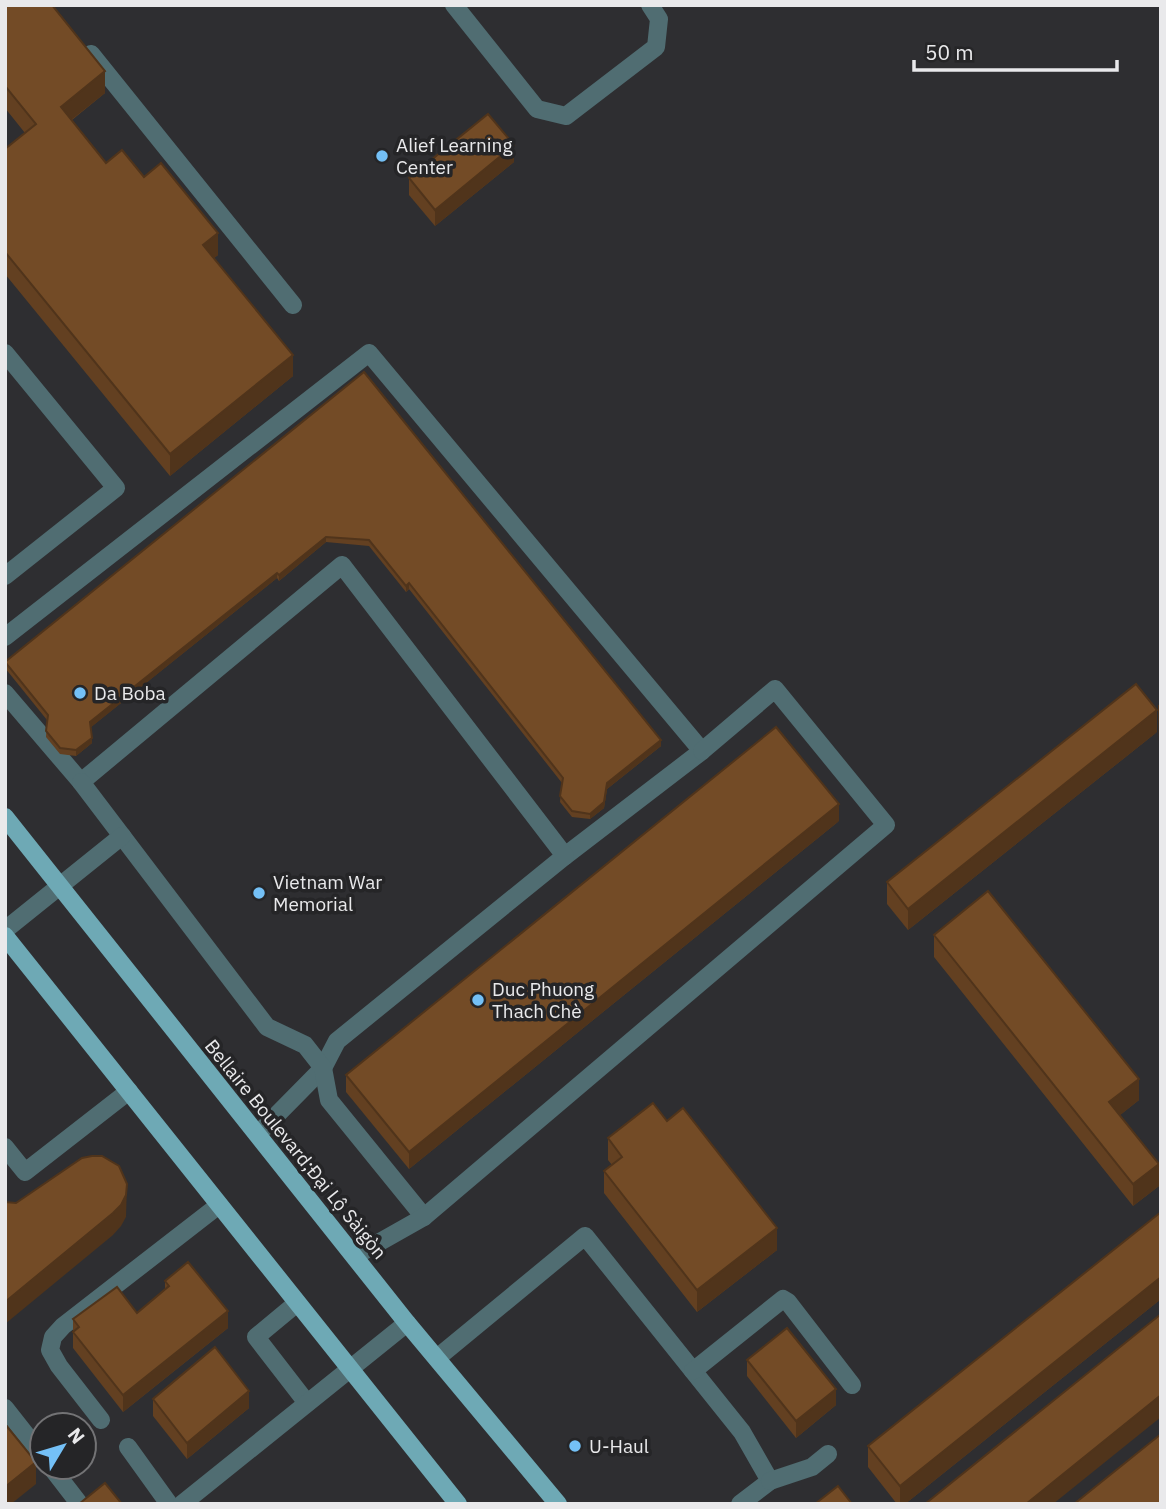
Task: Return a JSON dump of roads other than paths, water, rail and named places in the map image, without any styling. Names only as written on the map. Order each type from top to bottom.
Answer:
[{"type":"main road","name":"Bellaire Boulevard;Đại Lộ Sàigòn","points":[[5,817],[407,1323],[558,1504]]},
{"type":"main road","points":[[5,936],[458,1504]]},
{"type":"street","points":[[454,5],[537,109],[566,116],[656,47],[659,19],[650,5]]},
{"type":"street","points":[[77,37],[293,305]]},
{"type":"street","points":[[5,353],[116,488],[5,576]]},
{"type":"street","points":[[5,637],[369,353],[702,751]]},
{"type":"street","points":[[81,782],[342,565],[565,856]]},
{"type":"street","points":[[258,1135],[323,1068],[337,1041],[565,856],[702,751],[775,689],[886,825],[424,1217],[355,1256]]},
{"type":"street","points":[[5,693],[81,782],[267,1027],[305,1045],[323,1068],[330,1100],[424,1217]]},
{"type":"street","points":[[5,930],[122,836]]},
{"type":"street","points":[[5,1147],[25,1172],[129,1090]]},
{"type":"street","points":[[102,1420],[50,1350],[53,1337],[73,1318],[219,1205]]},
{"type":"street","points":[[437,1358],[585,1236],[743,1432],[770,1481]]},
{"type":"street","points":[[693,1371],[783,1299],[852,1385]]},
{"type":"street","points":[[297,1303],[256,1337],[307,1403]]},
{"type":"street","points":[[182,1504],[407,1323]]},
{"type":"street","points":[[5,1408],[28,1437]]},
{"type":"street","points":[[128,1447],[169,1504]]},
{"type":"street","points":[[740,1504],[770,1481],[812,1466],[828,1454]]},
{"type":"street","points":[[62,1481],[78,1502]]},
{"type":"place","name":"Alief Learning Center","points":[[382,156]]},
{"type":"place","name":"Da Boba","points":[[80,693]]},
{"type":"place","name":"Vietnam War Memorial","points":[[259,893]]},
{"type":"place","name":"Duc Phuong Thach Chè","points":[[478,1000]]},
{"type":"place","name":"U-Haul","points":[[575,1446]]}]
